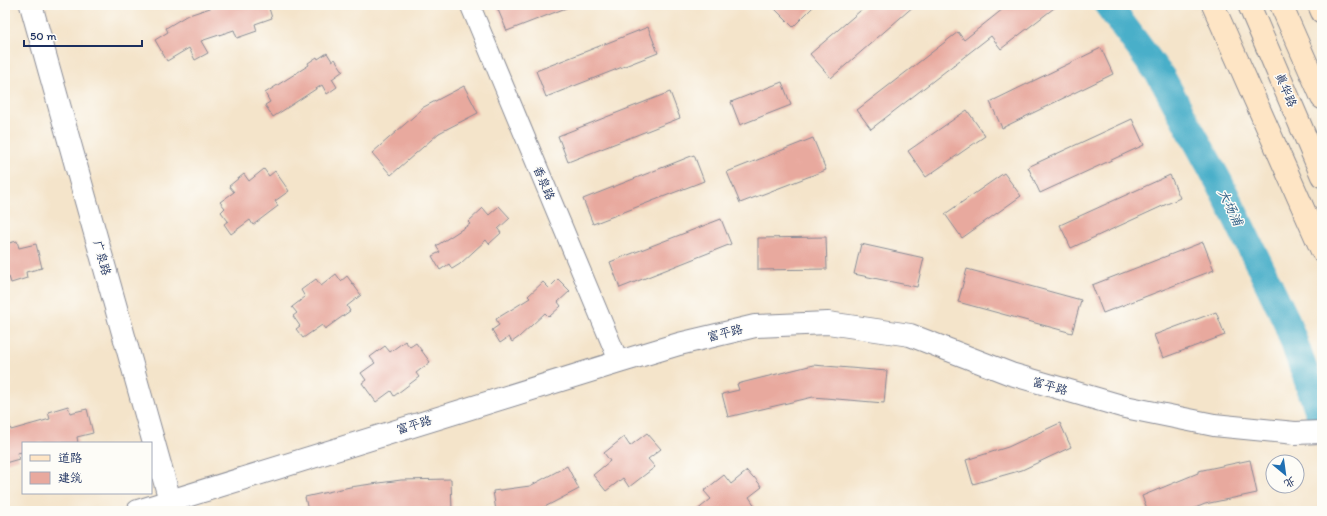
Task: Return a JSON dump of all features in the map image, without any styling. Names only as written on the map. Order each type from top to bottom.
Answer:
[{"type":"main road","points":[[1213,5],[1322,251]]},
{"type":"main road","name":"真华路","points":[[1249,5],[1322,176]]},
{"type":"main road","points":[[1281,5],[1322,98]]},
{"type":"main road","points":[[1319,5],[1322,12]]},
{"type":"street","name":"广泉路","points":[[31,5],[171,506]]},
{"type":"street","name":"香泉路","points":[[470,5],[619,362]]},
{"type":"street","name":"富平路","points":[[138,511],[171,506],[619,362],[679,344],[755,326],[828,323],[910,335],[1011,374],[1125,407],[1214,425],[1295,433],[1322,432]]},
{"type":"building","points":[[219,5],[268,5],[272,18],[255,24],[257,31],[237,38],[234,30],[201,41],[208,53],[195,60],[189,48],[167,61],[155,40],[168,32],[166,28],[186,16]]},
{"type":"building","points":[[496,5],[571,5],[571,6],[507,31]]},
{"type":"building","points":[[771,5],[815,5],[793,27]]},
{"type":"building","points":[[867,5],[915,5],[831,78],[810,54]]},
{"type":"building","points":[[1008,5],[1058,5],[1001,49],[991,36],[871,129],[857,110],[958,32],[964,40]]},
{"type":"building","points":[[648,27],[658,53],[546,97],[536,71]]},
{"type":"building","points":[[1101,48],[1113,74],[1002,128],[990,102]]},
{"type":"building","points":[[327,53],[332,61],[335,59],[343,71],[332,79],[337,87],[327,94],[322,85],[273,117],[265,105],[270,102],[265,93],[309,65],[308,63],[317,57],[318,59]]},
{"type":"building","points":[[782,82],[791,105],[740,125],[731,102]]},
{"type":"building","points":[[464,86],[478,113],[439,133],[391,175],[372,153],[421,110],[420,109]]},
{"type":"building","points":[[670,92],[680,118],[568,162],[558,136]]},
{"type":"building","points":[[967,110],[985,136],[926,177],[908,151]]},
{"type":"building","points":[[1132,119],[1144,145],[1040,193],[1028,167]]},
{"type":"building","points":[[813,138],[826,170],[740,203],[727,172]]},
{"type":"building","points":[[694,155],[704,181],[593,224],[583,199]]},
{"type":"building","points":[[264,169],[269,176],[275,171],[289,191],[275,201],[278,206],[253,225],[250,220],[231,234],[224,224],[228,221],[221,212],[225,208],[220,202],[234,192],[229,186],[244,174],[249,181]]},
{"type":"building","points":[[1004,173],[1021,196],[962,238],[945,214]]},
{"type":"building","points":[[1170,175],[1180,198],[1071,248],[1060,225]]},
{"type":"building","points":[[499,206],[510,218],[498,229],[501,233],[489,244],[486,240],[460,264],[452,269],[449,264],[440,270],[432,256],[440,252],[436,246],[470,224],[468,222],[483,208],[489,215]]},
{"type":"building","points":[[721,219],[731,244],[620,288],[610,262]]},
{"type":"building","points":[[826,237],[827,269],[758,270],[758,238]]},
{"type":"building","points":[[17,241],[19,248],[36,244],[42,268],[26,272],[27,278],[11,283],[9,277],[5,278],[5,244]]},
{"type":"building","points":[[1203,242],[1214,270],[1103,313],[1092,285]]},
{"type":"building","points":[[861,244],[924,258],[917,287],[854,274]]},
{"type":"building","points":[[967,269],[1081,300],[1072,333],[958,302]]},
{"type":"building","points":[[336,274],[341,281],[347,276],[361,295],[347,306],[350,311],[325,329],[322,325],[303,338],[296,329],[300,326],[293,316],[297,313],[292,307],[305,297],[301,290],[316,279],[321,286]]},
{"type":"building","points":[[558,279],[570,291],[558,302],[561,306],[549,317],[545,313],[512,342],[509,337],[500,343],[492,330],[499,325],[496,319],[530,298],[528,296],[543,282],[549,288]]},
{"type":"building","points":[[1216,312],[1225,335],[1163,358],[1154,335]]},
{"type":"building","points":[[405,341],[410,347],[416,343],[430,362],[416,373],[419,377],[394,396],[391,391],[376,402],[362,383],[366,380],[361,373],[375,363],[370,357],[385,346],[390,352]]},
{"type":"building","points":[[813,365],[887,371],[884,403],[813,397],[728,417],[722,394],[739,390],[737,384]]},
{"type":"building","points":[[68,406],[70,413],[87,409],[93,433],[77,437],[78,442],[22,442],[22,452],[17,453],[19,459],[5,463],[5,423],[9,423],[11,430],[50,419],[48,412]]},
{"type":"building","points":[[1060,423],[1071,447],[1022,470],[973,484],[966,460],[1008,447]]},
{"type":"building","points":[[647,433],[661,449],[648,459],[655,467],[629,487],[623,478],[606,491],[593,475],[610,461],[604,453],[624,437],[630,446]]},
{"type":"building","points":[[1250,460],[1257,493],[1205,504],[1188,511],[1148,511],[1142,496],[1198,473],[1198,471]]},
{"type":"building","points":[[567,466],[579,489],[537,511],[496,511],[493,491],[530,486]]},
{"type":"building","points":[[747,471],[762,487],[749,497],[755,506],[748,511],[696,511],[711,499],[704,491],[724,475],[731,484]]},
{"type":"building","points":[[451,479],[452,511],[308,511],[305,497],[350,487],[401,480]]},
{"type":"waterway","name":"大场浦","points":[[1108,5],[1162,78],[1220,184],[1286,320],[1319,412],[1322,426]]}]
